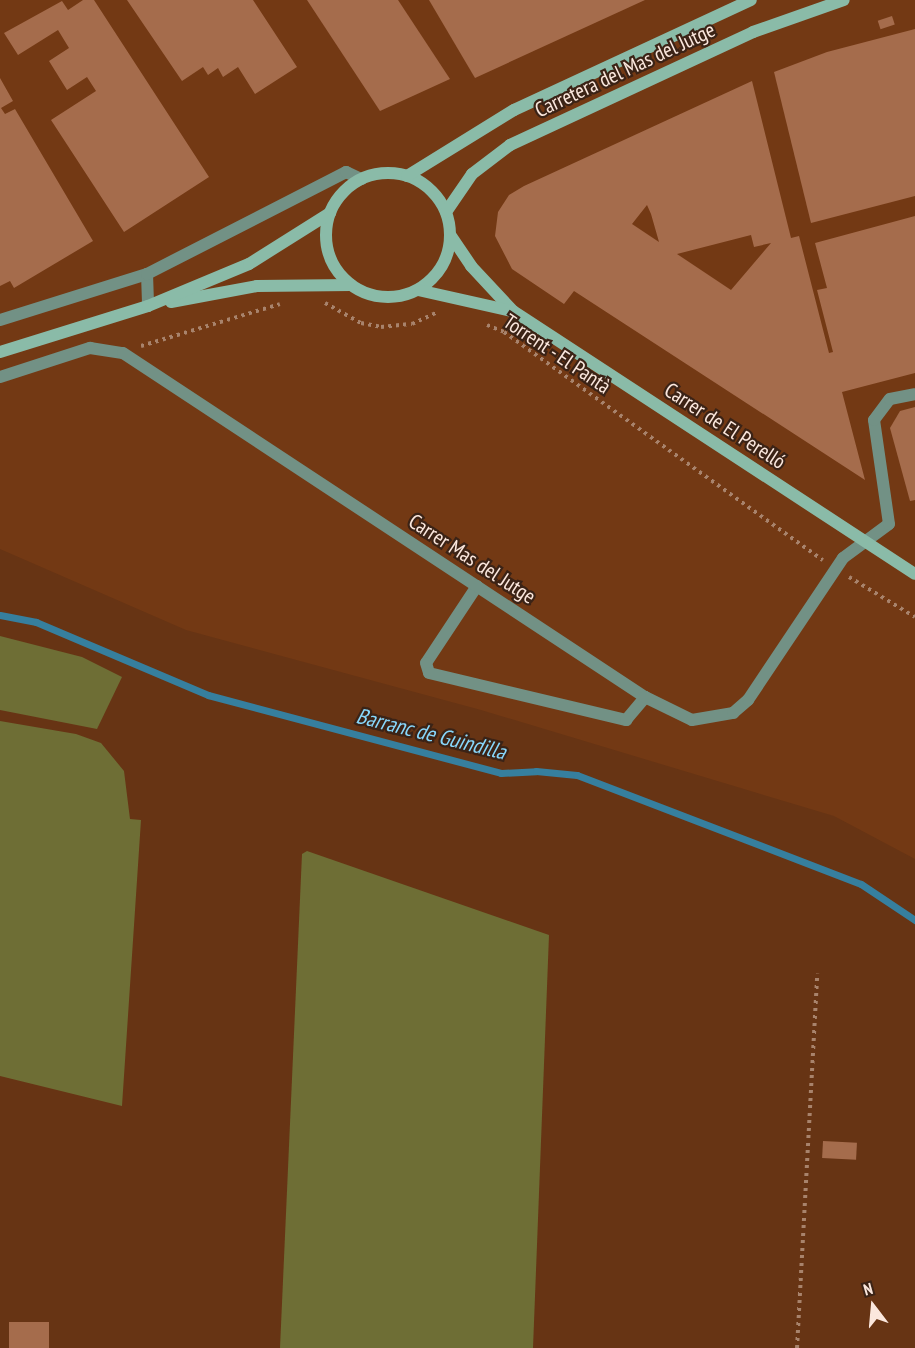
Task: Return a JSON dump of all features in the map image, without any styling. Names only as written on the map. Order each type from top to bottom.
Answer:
[{"type":"street","name":"Carretera del Mas del Jutge","points":[[407,176],[514,110],[751,0]]},
{"type":"street","name":"Carretera del Mas del Jutge","points":[[446,212],[472,174],[510,145],[753,32],[844,0]]},
{"type":"street","points":[[0,320],[147,274],[346,172],[361,179]]},
{"type":"street","points":[[351,285],[337,271],[329,253],[326,233],[330,213],[342,193],[361,179],[384,173],[407,176],[437,196],[446,212],[451,236],[471,266],[513,311]]},
{"type":"street","points":[[0,352],[148,306],[249,264],[330,213]]},
{"type":"street","points":[[418,290],[441,267],[451,236]]},
{"type":"street","points":[[147,274],[148,306]]},
{"type":"street","points":[[148,306],[257,286],[351,285],[384,296],[418,290],[513,311]]},
{"type":"street","name":"Carrer de El Perelló","points":[[513,311],[915,574]]},
{"type":"street","name":"Carrer Mas del Jutge","points":[[0,377],[90,348],[123,352],[645,697],[692,720],[733,712],[748,700],[843,558],[889,524],[874,420],[890,399],[915,394]]},
{"type":"street","points":[[477,586],[426,663],[429,673],[626,720],[645,697]]},
{"type":"path","points":[[123,352],[290,301]]},
{"type":"path","points":[[321,301],[343,315],[381,327],[411,324],[446,311]]},
{"type":"path","name":"Torrent - El Pantà","points":[[484,323],[504,332],[836,569],[915,617]]},
{"type":"path","points":[[796,1348],[817,974]]},
{"type":"shaded area","points":[[0,0],[915,0],[915,859],[834,816],[481,710],[186,630],[0,549]]},
{"type":"shaded area","points":[[0,636],[82,657],[122,677],[97,729],[0,710]]},
{"type":"shaded area","points":[[0,721],[76,734],[101,743],[124,771],[130,819],[141,820],[122,1106],[0,1076]]},
{"type":"shaded area","points":[[307,851],[549,935],[533,1348],[280,1348],[302,854]]},
{"type":"building","points":[[83,0],[94,0],[209,177],[124,232],[51,120],[96,91],[87,77],[67,90],[49,61],[69,48],[58,30],[18,55],[4,33],[62,1],[68,10]]},
{"type":"building","points":[[127,0],[253,0],[297,67],[255,94],[238,67],[223,77],[218,68],[208,75],[203,67],[182,81]]},
{"type":"building","points":[[307,0],[398,0],[450,79],[380,111]]},
{"type":"building","points":[[429,0],[645,0],[475,78]]},
{"type":"building","points":[[892,16],[895,25],[881,29],[878,21]]},
{"type":"building","points":[[915,29],[915,196],[811,223],[774,72],[827,52]]},
{"type":"building","points":[[0,78],[13,101],[1,108],[5,114],[15,109],[93,241],[14,288],[10,281],[0,286]]},
{"type":"building","points":[[752,81],[791,238],[799,236],[829,353],[833,352],[817,290],[827,288],[815,243],[915,216],[915,373],[842,392],[865,480],[574,291],[564,304],[512,269],[495,236],[498,212],[509,195]],"holes":[[[647,205],[651,214],[659,242],[632,224]],[[751,235],[754,247],[771,243],[731,290],[677,254]]]},
{"type":"building","points":[[915,407],[915,500],[910,501],[890,428],[900,411]]},
{"type":"building","points":[[823,1141],[857,1143],[856,1160],[822,1158]]},
{"type":"building","points":[[9,1322],[49,1322],[49,1348],[9,1348]]},
{"type":"waterway","name":"Barranc de Guindilla","points":[[0,615],[36,622],[208,695],[501,773],[536,771],[577,775],[861,884],[915,920]]}]
